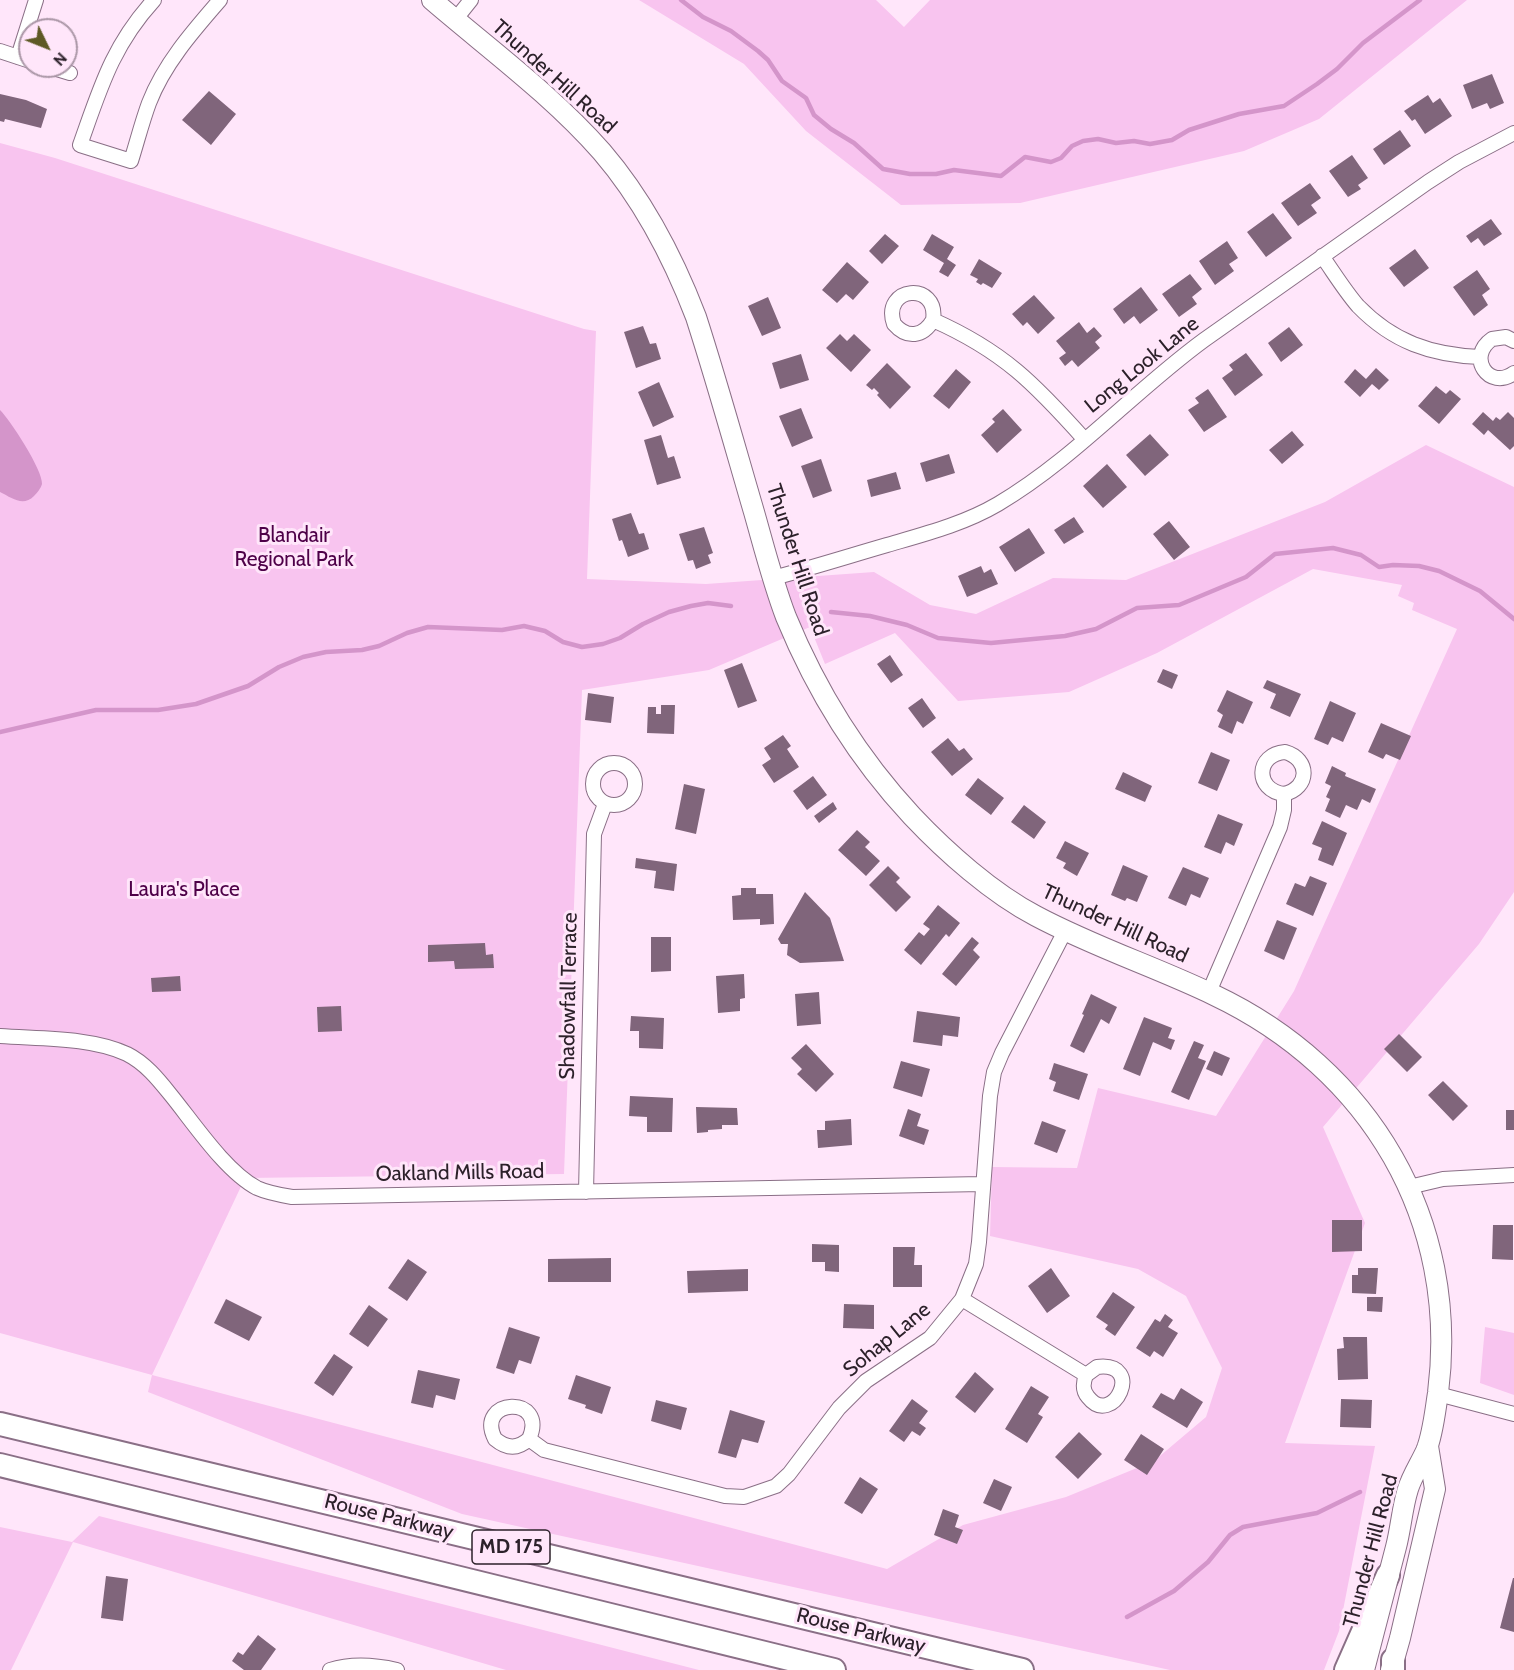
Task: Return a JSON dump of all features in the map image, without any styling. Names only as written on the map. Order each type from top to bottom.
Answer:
[{"type":"main road","name":"Rouse Parkway","points":[[0,1424],[1022,1670]]},
{"type":"main road","name":"Rouse Parkway","points":[[0,1465],[834,1670]]},
{"type":"main road","points":[[1346,1670],[1388,1575]]},
{"type":"street","points":[[32,18],[36,0]]},
{"type":"street","points":[[154,0],[136,19],[120,43],[107,69],[80,145],[131,161],[149,102],[161,78],[183,44],[220,0]]},
{"type":"street","name":"Thunder Hill Road","points":[[432,0],[549,99],[592,141],[634,194],[662,238],[696,317],[773,578],[789,624],[820,689],[864,759],[888,789],[914,818],[973,872],[1031,914],[1065,931],[1209,992],[1245,1010],[1284,1036],[1350,1096],[1389,1148],[1409,1187],[1425,1229],[1440,1313],[1441,1352],[1438,1394],[1428,1446],[1408,1488],[1364,1670]]},
{"type":"street","points":[[455,20],[471,0]]},
{"type":"street","points":[[0,51],[18,57]]},
{"type":"street","name":"Long Look Lane","points":[[773,578],[935,531],[971,517],[1019,490],[1053,467],[1175,362],[1436,177],[1494,142],[1514,133]]},
{"type":"street","points":[[1322,256],[1356,304],[1391,333],[1437,353],[1480,357]]},
{"type":"street","points":[[933,320],[979,342],[1006,361],[1041,392],[1085,440]]},
{"type":"street","points":[[1514,341],[1506,337],[1492,339],[1482,348],[1480,357],[1482,365],[1490,376],[1504,378],[1514,373]]},
{"type":"street","points":[[1209,992],[1280,827],[1284,810],[1284,794]]},
{"type":"street","name":"Shadowfall Terrace","points":[[586,1192],[594,834],[605,804]]},
{"type":"street","name":"Sohap Lane","points":[[529,1439],[544,1450],[559,1455],[725,1496],[744,1497],[760,1493],[776,1485],[789,1474],[839,1408],[866,1380],[930,1338],[962,1299],[976,1264],[994,1072],[1065,931]]},
{"type":"street","name":"Oakland Mills Road","points":[[0,1036],[84,1043],[127,1054],[160,1081],[234,1170],[257,1188],[292,1197],[982,1184]]},
{"type":"street","points":[[1409,1187],[1443,1179],[1514,1175]]},
{"type":"street","points":[[962,1299],[1086,1375]]},
{"type":"street","points":[[1438,1394],[1514,1414]]},
{"type":"street","name":"Thunder Hill Road","points":[[1392,1667],[1435,1489],[1428,1446]]},
{"type":"street","points":[[330,1670],[344,1666],[383,1667],[397,1670]]},
{"type":"green space","points":[[639,0],[876,0],[904,27],[930,0],[1467,0],[1319,119],[1244,151],[1020,203],[901,205],[806,131],[744,64]]},
{"type":"green space","name":"Blandair Regional Park","points":[[0,143],[55,158],[596,331],[587,579],[706,584],[874,572],[930,605],[976,614],[1053,578],[1126,580],[1325,502],[1426,445],[1514,487],[1514,892],[1479,944],[1323,1127],[1365,1223],[1285,1443],[1375,1446],[1339,1631],[1324,1670],[1170,1670],[462,1514],[148,1392],[152,1375],[0,1333]],"holes":[[[1313,569],[1402,585],[1398,596],[1414,603],[1412,610],[1457,629],[1294,991],[1216,1116],[1098,1088],[1077,1168],[992,1167],[990,1236],[1138,1269],[1186,1296],[1222,1368],[1206,1417],[1154,1461],[1066,1497],[963,1525],[887,1569],[152,1375],[245,1178],[564,1174],[582,690],[709,670],[810,627],[825,664],[895,633],[958,701],[1069,692],[1157,653]]]},
{"type":"green space","points":[[1485,1327],[1514,1333],[1514,1395],[1480,1383]]},
{"type":"green space","points":[[99,1516],[699,1670],[506,1670],[73,1542],[11,1670],[0,1670],[0,1527],[72,1542]]},
{"type":"shaded area","points":[[0,410],[25,445],[41,477],[40,489],[26,501],[17,500],[0,492]]},
{"type":"building","points":[[1492,74],[1504,103],[1490,109],[1487,103],[1472,109],[1463,85]]},
{"type":"building","points":[[209,91],[236,114],[211,145],[182,120]]},
{"type":"building","points":[[0,94],[26,100],[47,109],[41,128],[5,119],[4,122],[0,121]]},
{"type":"building","points":[[1428,95],[1433,103],[1440,98],[1452,116],[1425,134],[1415,119],[1412,121],[1404,111]]},
{"type":"building","points":[[1400,130],[1411,146],[1384,165],[1373,149]]},
{"type":"building","points":[[1352,155],[1368,178],[1358,185],[1361,189],[1348,197],[1329,171]]},
{"type":"building","points":[[1310,183],[1321,198],[1311,205],[1317,213],[1298,226],[1281,203]]},
{"type":"building","points":[[1273,213],[1292,238],[1266,257],[1247,232]]},
{"type":"building","points":[[1491,219],[1502,234],[1484,246],[1478,238],[1471,243],[1466,236]]},
{"type":"building","points":[[885,234],[899,246],[882,264],[869,251]]},
{"type":"building","points":[[932,234],[954,247],[947,259],[956,265],[948,277],[939,272],[944,263],[923,250]]},
{"type":"building","points":[[1227,241],[1238,258],[1229,264],[1234,271],[1215,285],[1199,261]]},
{"type":"building","points":[[1415,249],[1429,268],[1404,287],[1389,268]]},
{"type":"building","points":[[979,259],[1002,273],[992,288],[983,283],[981,285],[976,282],[978,279],[970,275]]},
{"type":"building","points":[[847,262],[869,282],[853,300],[846,294],[837,303],[822,290]]},
{"type":"building","points":[[1477,270],[1490,289],[1482,295],[1488,305],[1474,316],[1453,287]]},
{"type":"building","points":[[1190,274],[1202,289],[1192,297],[1197,304],[1179,317],[1162,294]]},
{"type":"building","points":[[1141,287],[1158,310],[1140,324],[1134,316],[1124,324],[1113,309]]},
{"type":"building","points":[[1034,295],[1055,318],[1038,334],[1027,322],[1023,326],[1012,314]]},
{"type":"building","points":[[768,297],[781,328],[762,336],[748,306]]},
{"type":"building","points":[[1079,322],[1087,333],[1094,327],[1102,336],[1095,342],[1100,348],[1078,367],[1072,360],[1065,366],[1059,358],[1066,353],[1056,341]]},
{"type":"building","points":[[643,326],[650,344],[656,343],[661,359],[636,368],[624,332]]},
{"type":"building","points":[[1289,327],[1303,345],[1281,362],[1268,343]]},
{"type":"building","points":[[840,334],[847,341],[854,334],[871,350],[851,372],[826,348]]},
{"type":"building","points":[[1246,353],[1263,375],[1235,396],[1222,378],[1233,370],[1229,365]]},
{"type":"building","points":[[801,354],[809,380],[780,389],[772,363]]},
{"type":"building","points":[[887,363],[911,387],[890,409],[877,395],[879,393],[874,388],[872,390],[866,385]]},
{"type":"building","points":[[1376,368],[1389,380],[1379,390],[1372,384],[1360,397],[1344,382],[1355,369],[1366,379]]},
{"type":"building","points":[[956,369],[971,382],[949,409],[933,396]]},
{"type":"building","points":[[659,382],[674,417],[653,427],[638,392]]},
{"type":"building","points":[[1436,386],[1446,394],[1450,390],[1461,399],[1439,424],[1418,406]]},
{"type":"building","points":[[1208,389],[1227,417],[1204,432],[1188,410],[1199,403],[1195,398]]},
{"type":"building","points":[[801,408],[813,438],[792,447],[779,416]]},
{"type":"building","points":[[1003,409],[1022,430],[997,453],[981,435],[995,422],[992,419]]},
{"type":"building","points":[[1483,412],[1493,421],[1496,417],[1500,420],[1508,412],[1514,418],[1514,446],[1510,450],[1488,430],[1484,435],[1472,424]]},
{"type":"building","points":[[1292,431],[1304,445],[1282,464],[1269,450]]},
{"type":"building","points":[[1150,434],[1169,455],[1145,476],[1126,455]]},
{"type":"building","points":[[661,435],[668,458],[674,456],[681,478],[657,485],[644,440]]},
{"type":"building","points":[[949,454],[955,473],[926,482],[920,463]]},
{"type":"building","points":[[821,459],[832,491],[813,498],[801,466]]},
{"type":"building","points":[[1107,464],[1127,487],[1103,508],[1083,486]]},
{"type":"building","points":[[896,472],[901,489],[871,497],[867,480]]},
{"type":"building","points":[[631,513],[639,534],[644,533],[649,549],[628,557],[622,540],[619,541],[612,519]]},
{"type":"building","points":[[1074,517],[1084,532],[1064,544],[1054,530]]},
{"type":"building","points":[[1169,521],[1190,547],[1174,560],[1153,534]]},
{"type":"building","points":[[704,527],[713,553],[708,555],[711,563],[696,569],[693,560],[688,561],[679,534]]},
{"type":"building","points":[[1029,528],[1045,553],[1015,572],[999,547]]},
{"type":"building","points":[[981,566],[984,573],[991,569],[998,584],[967,597],[958,576]]},
{"type":"building","points":[[890,655],[903,675],[891,683],[877,664]]},
{"type":"building","points":[[742,663],[757,701],[738,708],[724,670]]},
{"type":"building","points":[[1163,669],[1178,675],[1172,689],[1157,682]]},
{"type":"building","points":[[1267,680],[1301,694],[1290,717],[1270,708],[1276,694],[1263,688]]},
{"type":"building","points":[[1227,690],[1253,702],[1243,724],[1237,721],[1232,734],[1218,727],[1223,715],[1217,711]]},
{"type":"building","points":[[588,693],[614,697],[611,723],[585,720]]},
{"type":"building","points":[[922,698],[936,718],[923,728],[908,708]]},
{"type":"building","points":[[1330,701],[1356,713],[1343,742],[1332,737],[1328,745],[1314,739]]},
{"type":"building","points":[[661,705],[675,705],[674,734],[647,733],[648,707],[656,707],[656,714],[661,714]]},
{"type":"building","points":[[1381,723],[1411,736],[1400,760],[1386,754],[1383,759],[1368,752]]},
{"type":"building","points":[[783,735],[791,746],[787,749],[799,767],[774,783],[762,765],[771,759],[764,748]]},
{"type":"building","points":[[948,738],[959,751],[964,748],[973,759],[952,776],[931,752]]},
{"type":"building","points":[[1211,752],[1230,760],[1217,791],[1198,783]]},
{"type":"building","points":[[1332,766],[1346,773],[1345,776],[1376,789],[1370,803],[1362,799],[1357,810],[1346,805],[1340,818],[1325,811],[1330,799],[1326,797],[1331,786],[1325,783]]},
{"type":"building","points":[[1123,772],[1152,786],[1145,802],[1115,789]]},
{"type":"building","points":[[813,776],[827,795],[807,810],[793,791]]},
{"type":"building","points":[[978,778],[1004,798],[991,815],[965,795]]},
{"type":"building","points":[[684,784],[705,789],[696,834],[675,829]]},
{"type":"building","points":[[833,802],[837,809],[819,823],[814,816]]},
{"type":"building","points":[[1024,805],[1046,822],[1034,839],[1011,822]]},
{"type":"building","points":[[1218,814],[1243,824],[1234,846],[1226,842],[1221,854],[1204,847]]},
{"type":"building","points":[[1322,821],[1347,833],[1333,866],[1318,860],[1322,848],[1312,844]]},
{"type":"building","points":[[857,830],[870,842],[865,847],[880,861],[866,876],[838,850]]},
{"type":"building","points":[[1065,841],[1089,853],[1077,876],[1063,868],[1066,863],[1056,858]]},
{"type":"building","points":[[636,858],[677,864],[674,891],[654,888],[656,871],[635,868]]},
{"type":"building","points":[[1123,865],[1148,876],[1137,902],[1127,898],[1125,901],[1111,895]]},
{"type":"building","points":[[888,866],[900,878],[896,882],[911,897],[896,912],[869,885]]},
{"type":"building","points":[[1183,867],[1209,878],[1200,898],[1191,894],[1186,906],[1168,898]]},
{"type":"building","points":[[1310,876],[1327,883],[1313,916],[1286,904],[1295,883],[1305,887]]},
{"type":"building","points":[[741,888],[756,888],[756,894],[773,894],[774,924],[760,925],[760,919],[733,920],[732,896],[741,895]]},
{"type":"building","points":[[805,892],[830,918],[844,961],[800,963],[787,955],[788,944],[781,944],[778,939]]},
{"type":"building","points":[[938,905],[960,923],[949,937],[946,934],[921,965],[904,950],[919,932],[924,936],[930,929],[923,924]]},
{"type":"building","points":[[1277,920],[1297,928],[1284,960],[1264,951]]},
{"type":"building","points":[[651,937],[671,937],[671,971],[651,972]]},
{"type":"building","points":[[972,937],[979,943],[973,950],[980,957],[956,986],[942,974]]},
{"type":"building","points":[[485,943],[486,955],[493,954],[494,968],[455,969],[454,961],[428,962],[428,945]]},
{"type":"building","points":[[744,974],[745,998],[740,999],[740,1011],[718,1013],[716,976]]},
{"type":"building","points":[[180,976],[181,991],[152,992],[151,978]]},
{"type":"building","points":[[819,992],[821,1024],[797,1026],[795,994]]},
{"type":"building","points":[[1091,994],[1117,1007],[1109,1024],[1101,1019],[1084,1053],[1070,1046]]},
{"type":"building","points":[[341,1006],[342,1031],[318,1032],[317,1007]]},
{"type":"building","points":[[917,1011],[960,1017],[958,1037],[943,1035],[942,1046],[913,1042]]},
{"type":"building","points":[[631,1016],[664,1018],[663,1049],[639,1048],[639,1031],[630,1031]]},
{"type":"building","points":[[1144,1017],[1172,1028],[1168,1038],[1175,1040],[1171,1050],[1153,1042],[1140,1076],[1123,1069]]},
{"type":"building","points":[[1399,1034],[1422,1057],[1407,1072],[1384,1049]]},
{"type":"building","points":[[1194,1041],[1204,1045],[1198,1058],[1206,1061],[1189,1100],[1171,1092]]},
{"type":"building","points":[[806,1044],[834,1074],[816,1092],[797,1074],[802,1069],[791,1058]]},
{"type":"building","points":[[1214,1051],[1230,1058],[1222,1076],[1206,1069]]},
{"type":"building","points":[[901,1061],[930,1069],[922,1097],[893,1088]]},
{"type":"building","points":[[1054,1063],[1088,1074],[1079,1100],[1053,1091],[1056,1082],[1049,1079]]},
{"type":"building","points":[[1443,1081],[1468,1106],[1453,1121],[1428,1095]]},
{"type":"building","points":[[630,1096],[673,1098],[672,1132],[647,1132],[647,1117],[629,1116]]},
{"type":"building","points":[[696,1107],[737,1108],[738,1125],[722,1125],[722,1129],[697,1133]]},
{"type":"building","points":[[908,1109],[921,1114],[917,1126],[929,1130],[924,1145],[899,1136]]},
{"type":"building","points":[[1506,1110],[1514,1110],[1514,1130],[1506,1130]]},
{"type":"building","points":[[851,1119],[852,1145],[818,1148],[817,1130],[825,1130],[825,1121]]},
{"type":"building","points":[[1042,1121],[1066,1130],[1057,1153],[1034,1144]]},
{"type":"building","points":[[1332,1220],[1362,1220],[1362,1251],[1332,1252]]},
{"type":"building","points":[[1493,1225],[1513,1225],[1513,1260],[1492,1259]]},
{"type":"building","points":[[812,1244],[839,1245],[839,1272],[825,1271],[825,1262],[812,1262]]},
{"type":"building","points":[[893,1247],[915,1247],[914,1265],[922,1265],[922,1287],[893,1287]]},
{"type":"building","points":[[611,1258],[611,1282],[548,1282],[548,1259]]},
{"type":"building","points":[[408,1259],[427,1272],[407,1301],[388,1288]]},
{"type":"building","points":[[1051,1268],[1070,1296],[1047,1313],[1028,1286]]},
{"type":"building","points":[[1358,1268],[1378,1268],[1376,1294],[1352,1293],[1352,1275],[1358,1275]]},
{"type":"building","points":[[748,1269],[748,1291],[688,1293],[687,1271]]},
{"type":"building","points":[[1113,1292],[1135,1307],[1115,1336],[1105,1329],[1108,1325],[1096,1317]]},
{"type":"building","points":[[1367,1297],[1383,1297],[1382,1312],[1367,1311]]},
{"type":"building","points":[[226,1299],[262,1317],[249,1341],[214,1323]]},
{"type":"building","points":[[844,1304],[874,1305],[874,1329],[843,1328]]},
{"type":"building","points":[[369,1305],[388,1319],[368,1347],[349,1334]]},
{"type":"building","points":[[1165,1314],[1173,1320],[1168,1327],[1178,1333],[1163,1357],[1154,1351],[1150,1357],[1136,1348],[1155,1319],[1160,1322]]},
{"type":"building","points":[[509,1327],[540,1337],[531,1364],[519,1360],[514,1374],[496,1368]]},
{"type":"building","points":[[1343,1337],[1367,1337],[1368,1379],[1338,1380],[1337,1349],[1344,1348]]},
{"type":"building","points":[[334,1354],[353,1367],[333,1396],[314,1383]]},
{"type":"building","points":[[418,1370],[460,1379],[455,1400],[436,1395],[433,1408],[411,1403]]},
{"type":"building","points":[[975,1372],[994,1389],[975,1413],[955,1397]]},
{"type":"building","points":[[576,1375],[611,1387],[602,1414],[568,1399]]},
{"type":"building","points":[[1031,1386],[1049,1397],[1038,1414],[1043,1417],[1027,1443],[1005,1429]]},
{"type":"building","points":[[1181,1388],[1203,1402],[1187,1428],[1152,1407],[1161,1393],[1174,1400]]},
{"type":"building","points":[[912,1399],[928,1411],[919,1423],[926,1428],[920,1436],[912,1431],[904,1442],[889,1431]]},
{"type":"building","points":[[1341,1399],[1372,1400],[1371,1428],[1340,1427]]},
{"type":"building","points":[[656,1400],[687,1408],[681,1430],[651,1421]]},
{"type":"building","points":[[730,1410],[765,1421],[758,1443],[742,1439],[736,1458],[718,1453]]},
{"type":"building","points":[[1079,1432],[1102,1454],[1078,1479],[1055,1457]]},
{"type":"building","points":[[1141,1434],[1164,1449],[1147,1475],[1124,1460]]},
{"type":"building","points":[[860,1477],[878,1489],[862,1514],[844,1503]]},
{"type":"building","points":[[994,1479],[1012,1487],[1001,1511],[983,1503]]},
{"type":"building","points":[[943,1509],[959,1515],[955,1527],[963,1530],[957,1544],[934,1535]]},
{"type":"building","points":[[106,1576],[128,1579],[123,1621],[101,1618]]},
{"type":"building","points":[[1514,1578],[1514,1632],[1500,1628]]},
{"type":"building","points":[[258,1635],[276,1649],[261,1670],[244,1670],[232,1661],[238,1652],[243,1655]]},
{"type":"waterway","points":[[681,0],[703,17],[731,31],[758,51],[768,60],[782,81],[806,98],[814,115],[854,143],[883,169],[910,174],[936,174],[954,170],[1001,176],[1025,157],[1051,162],[1061,158],[1072,146],[1083,141],[1098,139],[1116,143],[1134,141],[1150,144],[1172,140],[1189,130],[1239,114],[1284,106],[1337,69],[1363,43],[1420,0]]},
{"type":"waterway","points":[[831,612],[870,616],[907,625],[938,638],[991,643],[1065,636],[1096,629],[1137,608],[1179,605],[1246,577],[1275,554],[1333,548],[1361,555],[1379,567],[1419,566],[1439,571],[1480,591],[1514,619]]},
{"type":"waterway","points":[[0,732],[96,710],[158,710],[196,704],[248,686],[279,667],[303,657],[379,646],[407,633],[428,627],[502,630],[524,626],[545,631],[563,642],[582,647],[603,644],[620,638],[669,612],[708,603],[731,606]]},
{"type":"waterway","points":[[1127,1617],[1174,1591],[1208,1562],[1230,1535],[1243,1527],[1317,1513],[1360,1492]]},
{"type":"park label","name":"Laura's Place","points":[[184,890]]}]
